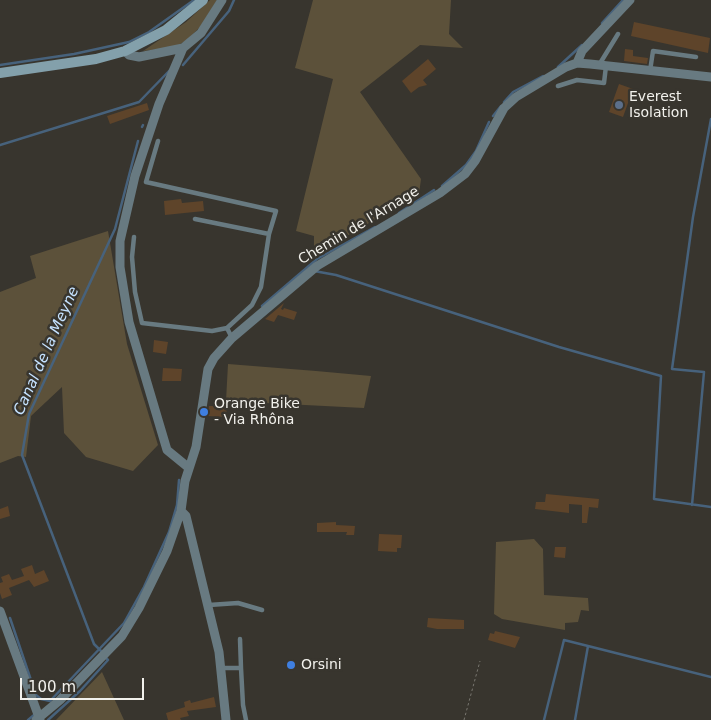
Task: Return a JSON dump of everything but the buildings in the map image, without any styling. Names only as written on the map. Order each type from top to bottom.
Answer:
[{"type":"street","points":[[0,73],[96,59],[125,51],[166,30],[203,0]]},
{"type":"street","points":[[189,468],[167,450],[129,322],[120,258],[122,225],[135,176],[159,104],[183,48],[201,33],[222,0]]},
{"type":"street","points":[[630,0],[582,51],[577,63],[711,77]]},
{"type":"street","points":[[125,51],[129,55],[139,57],[183,48]]},
{"type":"street","name":"Chemin de l'Arnage","points":[[38,719],[122,636],[139,608],[167,551],[181,511],[189,468],[196,446],[208,369],[214,358],[232,338],[317,266],[440,193],[465,174],[475,161],[504,108],[533,86],[577,63]]},
{"type":"street","points":[[181,511],[186,516],[209,605],[222,668],[226,720]]},
{"type":"street","points":[[0,610],[38,719]]},
{"type":"lane","points":[[558,86],[577,80],[604,83],[602,65],[618,34]]},
{"type":"lane","points":[[650,71],[653,51],[696,58]]},
{"type":"lane","points":[[134,237],[132,257],[135,292],[142,323],[212,331],[227,328],[252,304],[261,287],[276,210],[146,182],[158,142]]},
{"type":"lane","points":[[195,219],[270,234]]},
{"type":"lane","points":[[227,328],[232,338]]},
{"type":"lane","points":[[209,605],[238,603],[262,610]]},
{"type":"lane","points":[[240,639],[243,705],[246,720]]},
{"type":"lane","points":[[222,668],[241,668]]},
{"type":"path","points":[[464,720],[480,661]]},
{"type":"shaded area","points":[[210,0],[217,0],[200,27],[187,40],[175,47],[143,51],[186,22]]},
{"type":"shaded area","points":[[313,0],[451,0],[449,34],[463,48],[420,45],[360,92],[421,179],[419,194],[314,255],[314,236],[296,231],[333,79],[295,68]]},
{"type":"shaded area","points":[[108,231],[127,344],[158,445],[133,471],[86,457],[64,433],[62,387],[31,416],[26,457],[18,456],[0,463],[0,292],[36,278],[30,256]]},
{"type":"shaded area","points":[[228,364],[371,376],[364,408],[226,401]]},
{"type":"shaded area","points":[[534,539],[543,549],[544,595],[588,598],[589,611],[581,610],[578,622],[565,623],[565,630],[502,619],[494,614],[496,542]]},
{"type":"shaded area","points":[[102,672],[124,720],[56,720]]},
{"type":"waterway","points":[[0,65],[74,54],[129,42],[149,32],[194,0]]},
{"type":"waterway","points":[[183,65],[229,11],[234,0]]},
{"type":"waterway","points":[[602,23],[623,0]]},
{"type":"waterway","points":[[558,67],[582,45]]},
{"type":"waterway","points":[[0,145],[139,102],[171,69]]},
{"type":"waterway","points":[[504,102],[513,92],[543,76]]},
{"type":"waterway","points":[[493,116],[501,106]]},
{"type":"waterway","points":[[692,505],[704,372],[672,369],[693,217],[711,119]]},
{"type":"waterway","points":[[442,186],[466,165],[476,151],[489,122]]},
{"type":"waterway","name":"Canal de la Meyne","points":[[102,652],[94,644],[22,455],[29,414],[115,229],[138,141]]},
{"type":"waterway","points":[[399,213],[434,190]]},
{"type":"waterway","points":[[262,306],[317,259],[375,227]]},
{"type":"waterway","points":[[314,271],[336,275],[559,347],[661,376],[654,499],[711,507]]},
{"type":"waterway","points":[[10,618],[36,695],[41,699],[50,701],[124,623],[144,587],[169,532],[177,505],[179,480]]},
{"type":"waterway","points":[[544,720],[564,640],[588,646],[575,720]]},
{"type":"waterway","points":[[588,646],[711,677]]},
{"type":"waterway","name":"Canal de la Meyne","points":[[48,720],[80,691],[108,660],[106,658]]},
{"type":"waterway","points":[[28,720],[34,715]]},
{"type":"place","name":"Everest Isolation","points":[[619,105]]},
{"type":"place","name":"Orange Bike - Via Rhôna","points":[[204,412]]},
{"type":"place","name":"Orsini","points":[[291,665]]}]
